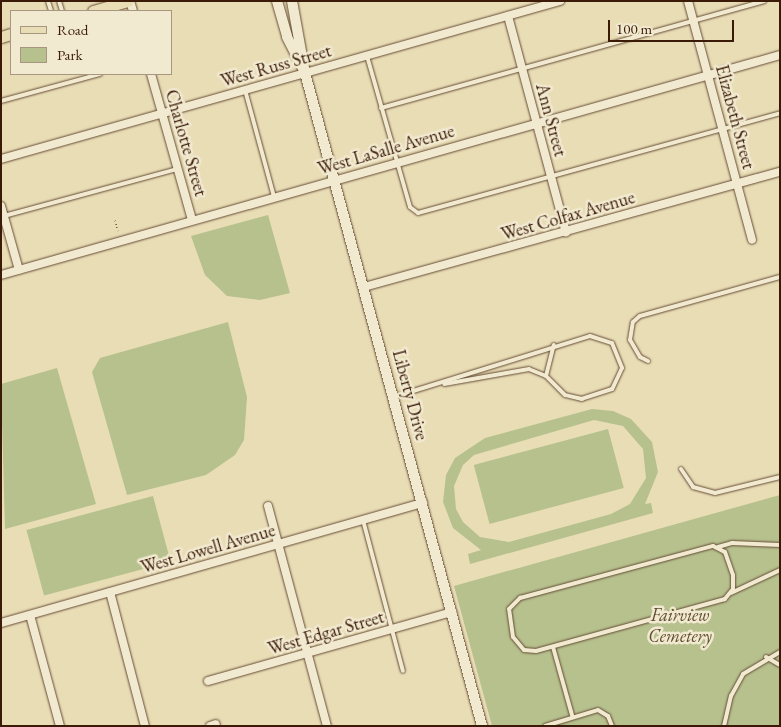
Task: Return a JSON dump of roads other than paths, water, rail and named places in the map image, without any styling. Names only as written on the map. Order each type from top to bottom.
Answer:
[{"type":"main road","points":[[97,10],[129,1]]},
{"type":"street","name":"Liberty Drive","points":[[277,1],[287,37],[305,73]]},
{"type":"street","name":"West Russ Street","points":[[1,159],[560,1]]},
{"type":"street","name":"Elizabeth Street","points":[[688,1],[752,240]]},
{"type":"street","name":"Liberty Drive","points":[[295,2],[305,73],[482,726]]},
{"type":"street","name":"Ann Street","points":[[508,16],[566,232]]},
{"type":"street","name":"West LaSalle Avenue","points":[[1,275],[780,55]]},
{"type":"street","name":"Charlotte Street","points":[[151,75],[192,220]]},
{"type":"street","name":"West Colfax Avenue","points":[[364,287],[780,172]]},
{"type":"street","points":[[1,206],[19,270]]},
{"type":"street","name":"West Lowell Avenue","points":[[1,624],[423,503]]},
{"type":"street","points":[[268,506],[327,726]]},
{"type":"street","points":[[110,592],[145,726]]},
{"type":"street","name":"West Edgar Street","points":[[208,682],[452,612]]},
{"type":"street","points":[[30,615],[60,726]]},
{"type":"lane","points":[[381,108],[764,1]]},
{"type":"lane","points":[[367,56],[410,206],[418,213],[780,113]]},
{"type":"lane","points":[[1,101],[96,75]]},
{"type":"lane","points":[[245,90],[274,197]]},
{"type":"lane","points":[[4,216],[177,169]]},
{"type":"lane","points":[[648,361],[630,340],[633,322],[640,316],[780,276]]},
{"type":"lane","points":[[394,396],[516,368],[546,376],[565,395],[582,399],[612,388],[622,368],[612,343],[601,336],[554,345],[480,366],[444,384]]},
{"type":"lane","points":[[546,376],[554,345]]},
{"type":"lane","points":[[682,469],[693,487],[715,493],[780,477]]},
{"type":"lane","points":[[363,520],[403,672]]},
{"type":"lane","points":[[780,545],[732,543],[515,601],[508,614],[516,643],[530,651],[717,601],[780,570]]},
{"type":"lane","points":[[718,547],[725,552],[733,575],[731,594]]},
{"type":"lane","points":[[553,646],[572,715]]},
{"type":"lane","points":[[724,726],[739,680],[766,657],[780,652]]},
{"type":"lane","points":[[766,657],[780,665]]},
{"type":"lane","points":[[545,726],[572,715],[598,710],[608,716],[612,726]]},
{"type":"park label","name":"Fairview Cemetery","points":[[680,626]]}]
